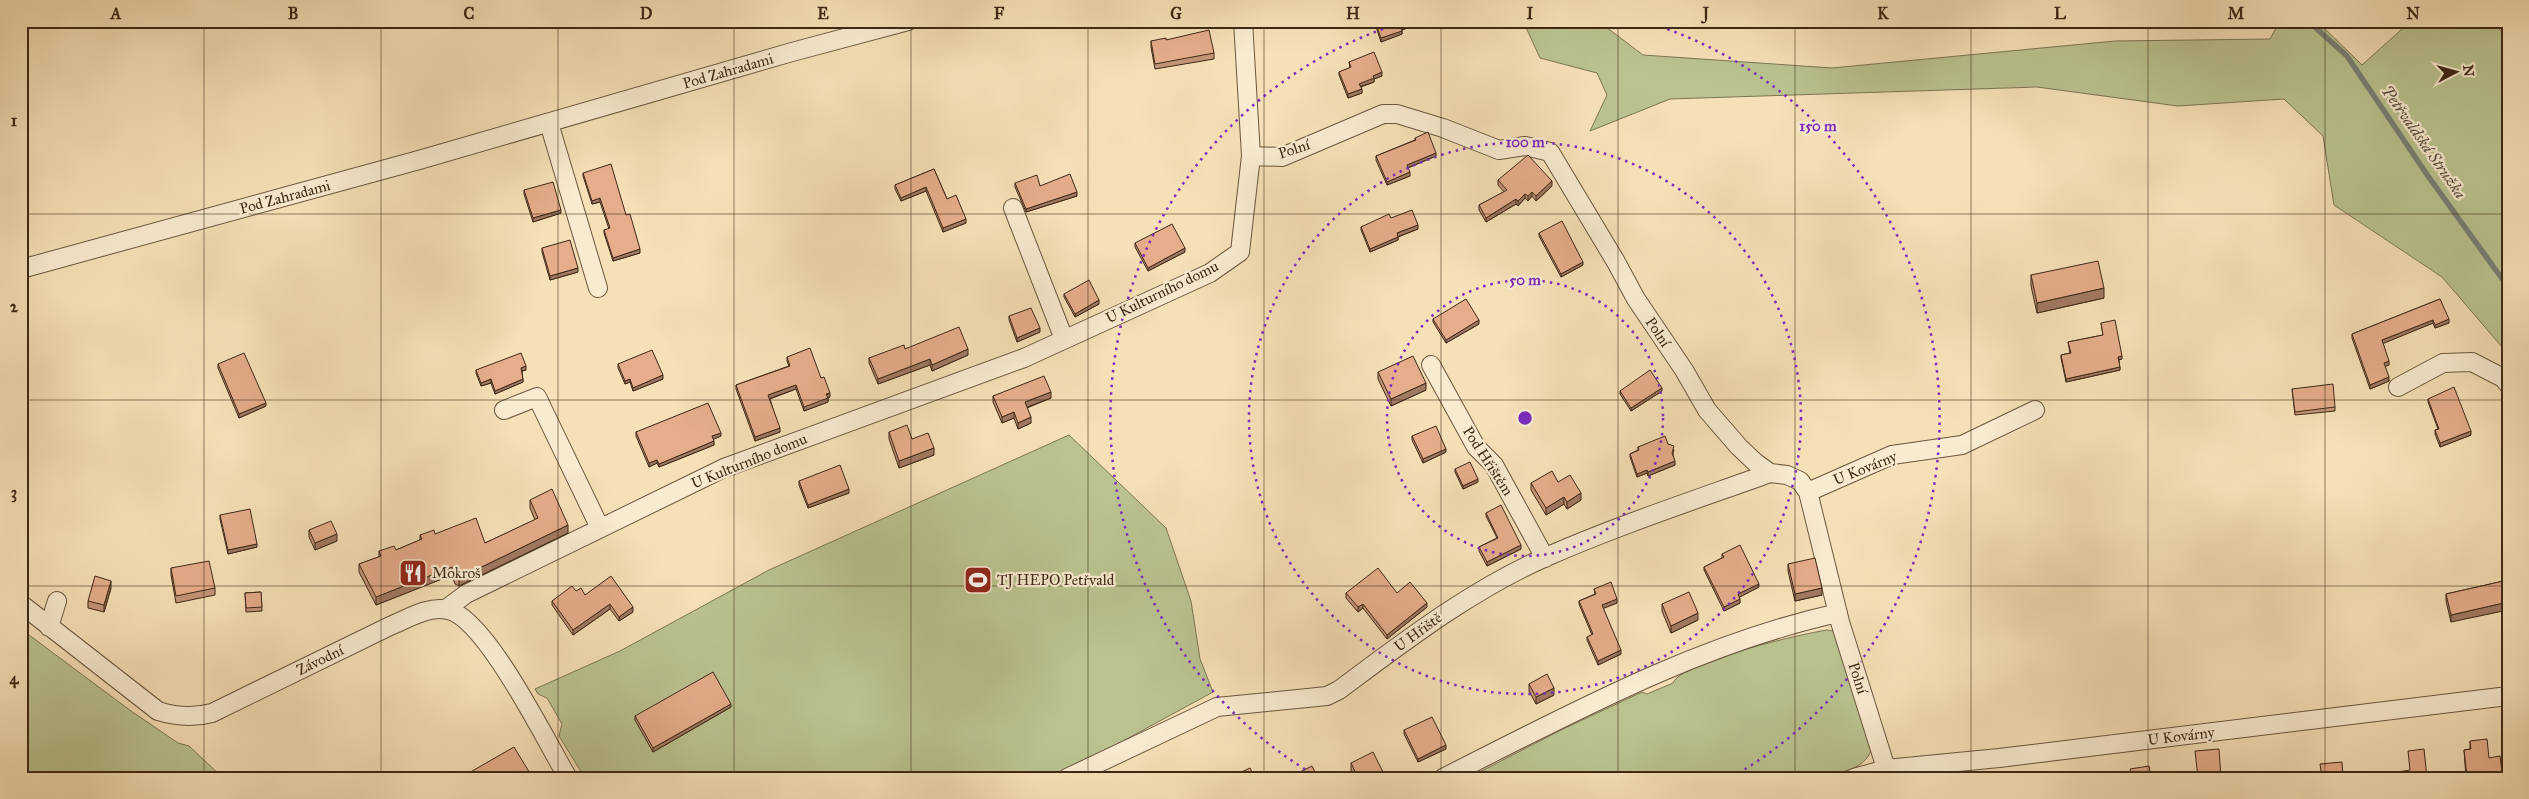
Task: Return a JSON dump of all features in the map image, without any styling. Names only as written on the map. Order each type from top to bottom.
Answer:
[{"type":"street","name":"Pod Zahradami","points":[[21,269],[549,123],[908,21]]},
{"type":"street","name":"U Kulturního domu","points":[[446,609],[466,594],[724,468],[1024,358],[1210,273],[1240,252],[1251,156],[1243,21]]},
{"type":"street","name":"Polní","points":[[1251,156],[1282,157],[1382,114],[1397,114],[1444,128],[1499,150],[1525,146],[1550,152],[1636,299],[1684,370],[1707,410],[1739,447],[1770,473],[1788,475],[1800,482],[1808,492],[1838,613],[1888,773]]},
{"type":"street","points":[[549,123],[598,288]]},
{"type":"street","points":[[1013,208],[1064,339]]},
{"type":"street","points":[[2398,387],[2443,363],[2472,362],[2503,378],[2508,384]]},
{"type":"street","name":"Pod Hřištěm","points":[[1430,365],[1476,447],[1494,465],[1545,558]]},
{"type":"street","points":[[504,410],[537,397],[600,528]]},
{"type":"street","name":"U Kovárny","points":[[1808,492],[1892,455],[1962,445],[2035,410]]},
{"type":"street","name":"U Hřiště","points":[[1067,778],[1217,707],[1327,696],[1339,690],[1451,608],[1545,558],[1671,508],[1770,473]]},
{"type":"street","points":[[49,627],[57,601]]},
{"type":"street","name":"Závodní","points":[[21,604],[158,711],[174,716],[188,717],[212,713],[390,626],[426,612],[446,609]]},
{"type":"street","points":[[446,609],[456,612],[465,619],[508,672],[568,778]]},
{"type":"street","points":[[1443,778],[1579,710],[1732,642],[1802,621],[1838,613]]},
{"type":"street","name":"U Kovárny","points":[[1854,778],[1998,758],[2508,696]]},
{"type":"green space","points":[[1523,21],[1598,21],[1643,55],[1832,68],[2115,41],[2270,39],[2280,21],[2317,21],[2362,65],[2411,21],[2492,21],[2508,39],[2508,354],[2442,277],[2334,205],[2323,136],[2284,99],[2178,106],[2037,87],[1670,99],[1590,131],[1607,95],[1597,73],[1540,58]]},
{"type":"green space","points":[[1069,435],[1166,528],[1191,601],[1200,659],[1213,692],[1055,778],[585,778],[559,736],[562,724],[547,698],[538,694],[535,689],[620,651],[769,570]]},
{"type":"green space","points":[[21,629],[131,711],[178,743],[189,746],[223,778],[21,778]]},
{"type":"green space","points":[[1827,630],[1833,631],[1841,641],[1871,750],[1863,763],[1856,767],[1816,778],[1468,778],[1561,730],[1642,692],[1647,694],[1673,683],[1681,675],[1697,666],[1744,650]]},
{"type":"building","points":[[1375,21],[1417,21],[1401,27],[1402,31],[1381,38]]},
{"type":"building","points":[[1209,30],[1214,53],[1155,64],[1151,41],[1166,38],[1166,40]]},
{"type":"building","points":[[1374,52],[1382,72],[1373,76],[1374,78],[1359,84],[1362,89],[1348,94],[1339,72],[1351,67],[1349,62]]},
{"type":"building","points":[[1428,132],[1436,153],[1407,165],[1410,172],[1387,182],[1376,156],[1416,140],[1415,138]]},
{"type":"building","points":[[1528,155],[1552,181],[1536,196],[1532,192],[1528,196],[1525,194],[1518,201],[1516,199],[1486,218],[1479,205],[1507,190],[1498,180]]},
{"type":"building","points":[[611,164],[626,215],[630,214],[640,249],[613,258],[604,230],[610,228],[600,198],[592,201],[583,173]]},
{"type":"building","points":[[934,169],[947,199],[956,195],[966,219],[943,228],[926,187],[901,198],[895,185]]},
{"type":"building","points":[[1070,174],[1077,192],[1026,209],[1015,183],[1037,175],[1040,186]]},
{"type":"building","points":[[553,182],[561,210],[533,218],[524,190]]},
{"type":"building","points":[[1412,210],[1418,225],[1397,233],[1398,237],[1370,249],[1361,227],[1389,214],[1391,218]]},
{"type":"building","points":[[1562,221],[1583,262],[1561,274],[1539,233]]},
{"type":"building","points":[[1172,224],[1185,248],[1148,268],[1135,243]]},
{"type":"building","points":[[570,240],[578,268],[550,276],[542,248]]},
{"type":"building","points":[[2098,261],[2104,288],[2037,303],[2031,275]]},
{"type":"building","points":[[1089,280],[1099,300],[1075,314],[1064,294]]},
{"type":"building","points":[[1466,299],[1479,320],[1446,340],[1433,319]]},
{"type":"building","points":[[2440,299],[2449,319],[2435,325],[2433,320],[2382,340],[2389,361],[2384,363],[2389,377],[2370,385],[2352,334]]},
{"type":"building","points":[[1031,308],[1040,328],[1017,338],[1009,316]]},
{"type":"building","points":[[2115,320],[2122,356],[2118,357],[2120,367],[2066,379],[2061,355],[2071,353],[2068,342],[2103,335],[2101,323]]},
{"type":"building","points":[[959,327],[968,349],[932,365],[930,359],[878,379],[869,358],[904,345],[905,349]]},
{"type":"building","points":[[810,348],[821,378],[824,377],[830,393],[826,394],[828,398],[804,407],[796,385],[768,395],[780,428],[755,437],[736,385],[790,366],[787,357]]},
{"type":"building","points":[[652,350],[663,375],[633,388],[630,379],[625,381],[618,364]]},
{"type":"building","points":[[244,353],[266,403],[239,414],[218,364]]},
{"type":"building","points":[[521,353],[526,366],[521,368],[523,379],[495,391],[491,379],[481,383],[476,370]]},
{"type":"building","points":[[1413,356],[1426,383],[1391,399],[1378,372]]},
{"type":"building","points":[[1650,370],[1662,388],[1631,408],[1620,391]]},
{"type":"building","points":[[1044,376],[1051,392],[1025,402],[1031,417],[1018,423],[1014,412],[1002,417],[993,396]]},
{"type":"building","points":[[2333,384],[2335,407],[2295,412],[2292,389]]},
{"type":"building","points":[[2454,387],[2471,431],[2440,443],[2435,430],[2439,429],[2428,399]]},
{"type":"building","points":[[708,403],[721,433],[712,436],[714,441],[659,464],[657,460],[649,463],[636,432]]},
{"type":"building","points":[[907,425],[912,439],[928,433],[934,448],[899,461],[889,432]]},
{"type":"building","points":[[1436,426],[1446,449],[1423,459],[1412,436]]},
{"type":"building","points":[[1665,436],[1668,444],[1674,446],[1672,453],[1675,461],[1648,472],[1647,470],[1637,474],[1630,454],[1639,450],[1638,447]]},
{"type":"building","points":[[1470,462],[1478,479],[1463,486],[1455,469]]},
{"type":"building","points":[[840,465],[849,489],[808,505],[799,481]]},
{"type":"building","points":[[1552,471],[1558,482],[1570,475],[1581,493],[1567,502],[1564,497],[1546,508],[1531,483]]},
{"type":"building","points":[[552,489],[568,525],[459,578],[455,576],[452,567],[376,597],[359,564],[381,556],[379,551],[394,546],[396,550],[422,539],[420,535],[434,530],[435,534],[476,518],[485,543],[538,518],[530,500]]},
{"type":"building","points":[[1501,505],[1521,545],[1487,562],[1479,547],[1498,538],[1486,513]]},
{"type":"building","points":[[250,509],[257,544],[228,550],[220,515]]},
{"type":"building","points":[[331,521],[337,534],[315,543],[309,530]]},
{"type":"building","points":[[1740,545],[1759,584],[1738,594],[1740,599],[1724,607],[1704,567],[1724,557],[1722,554]]},
{"type":"building","points":[[1815,558],[1822,588],[1795,594],[1788,564]]},
{"type":"building","points":[[209,561],[215,588],[176,596],[171,568]]},
{"type":"building","points":[[1378,568],[1397,593],[1410,582],[1427,603],[1387,635],[1363,604],[1358,607],[1346,593]]},
{"type":"building","points":[[95,576],[111,581],[104,605],[88,601]]},
{"type":"building","points":[[611,576],[633,607],[619,617],[610,604],[573,630],[552,601],[572,586],[576,591],[581,588],[585,595]]},
{"type":"building","points":[[2508,580],[2508,602],[2451,615],[2446,594]]},
{"type":"building","points":[[1611,582],[1617,599],[1602,605],[1621,650],[1598,661],[1587,637],[1593,634],[1579,601],[1596,594],[1594,589]]},
{"type":"building","points":[[261,592],[262,607],[246,608],[245,593]]},
{"type":"building","points":[[1689,592],[1698,613],[1671,626],[1662,604]]},
{"type":"building","points":[[713,672],[731,704],[653,748],[635,716]]},
{"type":"building","points":[[1547,674],[1554,688],[1536,697],[1529,684]]},
{"type":"building","points":[[1432,717],[1446,745],[1418,759],[1404,730]]},
{"type":"building","points":[[2487,739],[2489,758],[2500,756],[2502,772],[2467,776],[2464,750],[2471,749],[2470,741]]},
{"type":"building","points":[[514,747],[531,775],[527,778],[460,778]]},
{"type":"building","points":[[2219,749],[2221,778],[2198,778],[2195,751]]},
{"type":"building","points":[[2424,749],[2427,778],[2399,778],[2398,772],[2410,770],[2408,751]]},
{"type":"building","points":[[1373,752],[1384,774],[1377,778],[1358,778],[1351,763]]},
{"type":"building","points":[[2342,762],[2343,778],[2322,778],[2320,764]]},
{"type":"building","points":[[1312,766],[1318,778],[1288,778]]},
{"type":"building","points":[[2149,766],[2151,778],[2132,778],[2130,769]]},
{"type":"building","points":[[1250,768],[1255,778],[1229,778]]},
{"type":"waterway","name":"Petřvaldská Stružka","points":[[2308,21],[2347,56],[2428,176],[2508,287]]},
{"type":"place","name":"Mokroš","points":[[413,573]]},
{"type":"place","name":"TJ HEPO Petřvald","points":[[978,580]]}]
